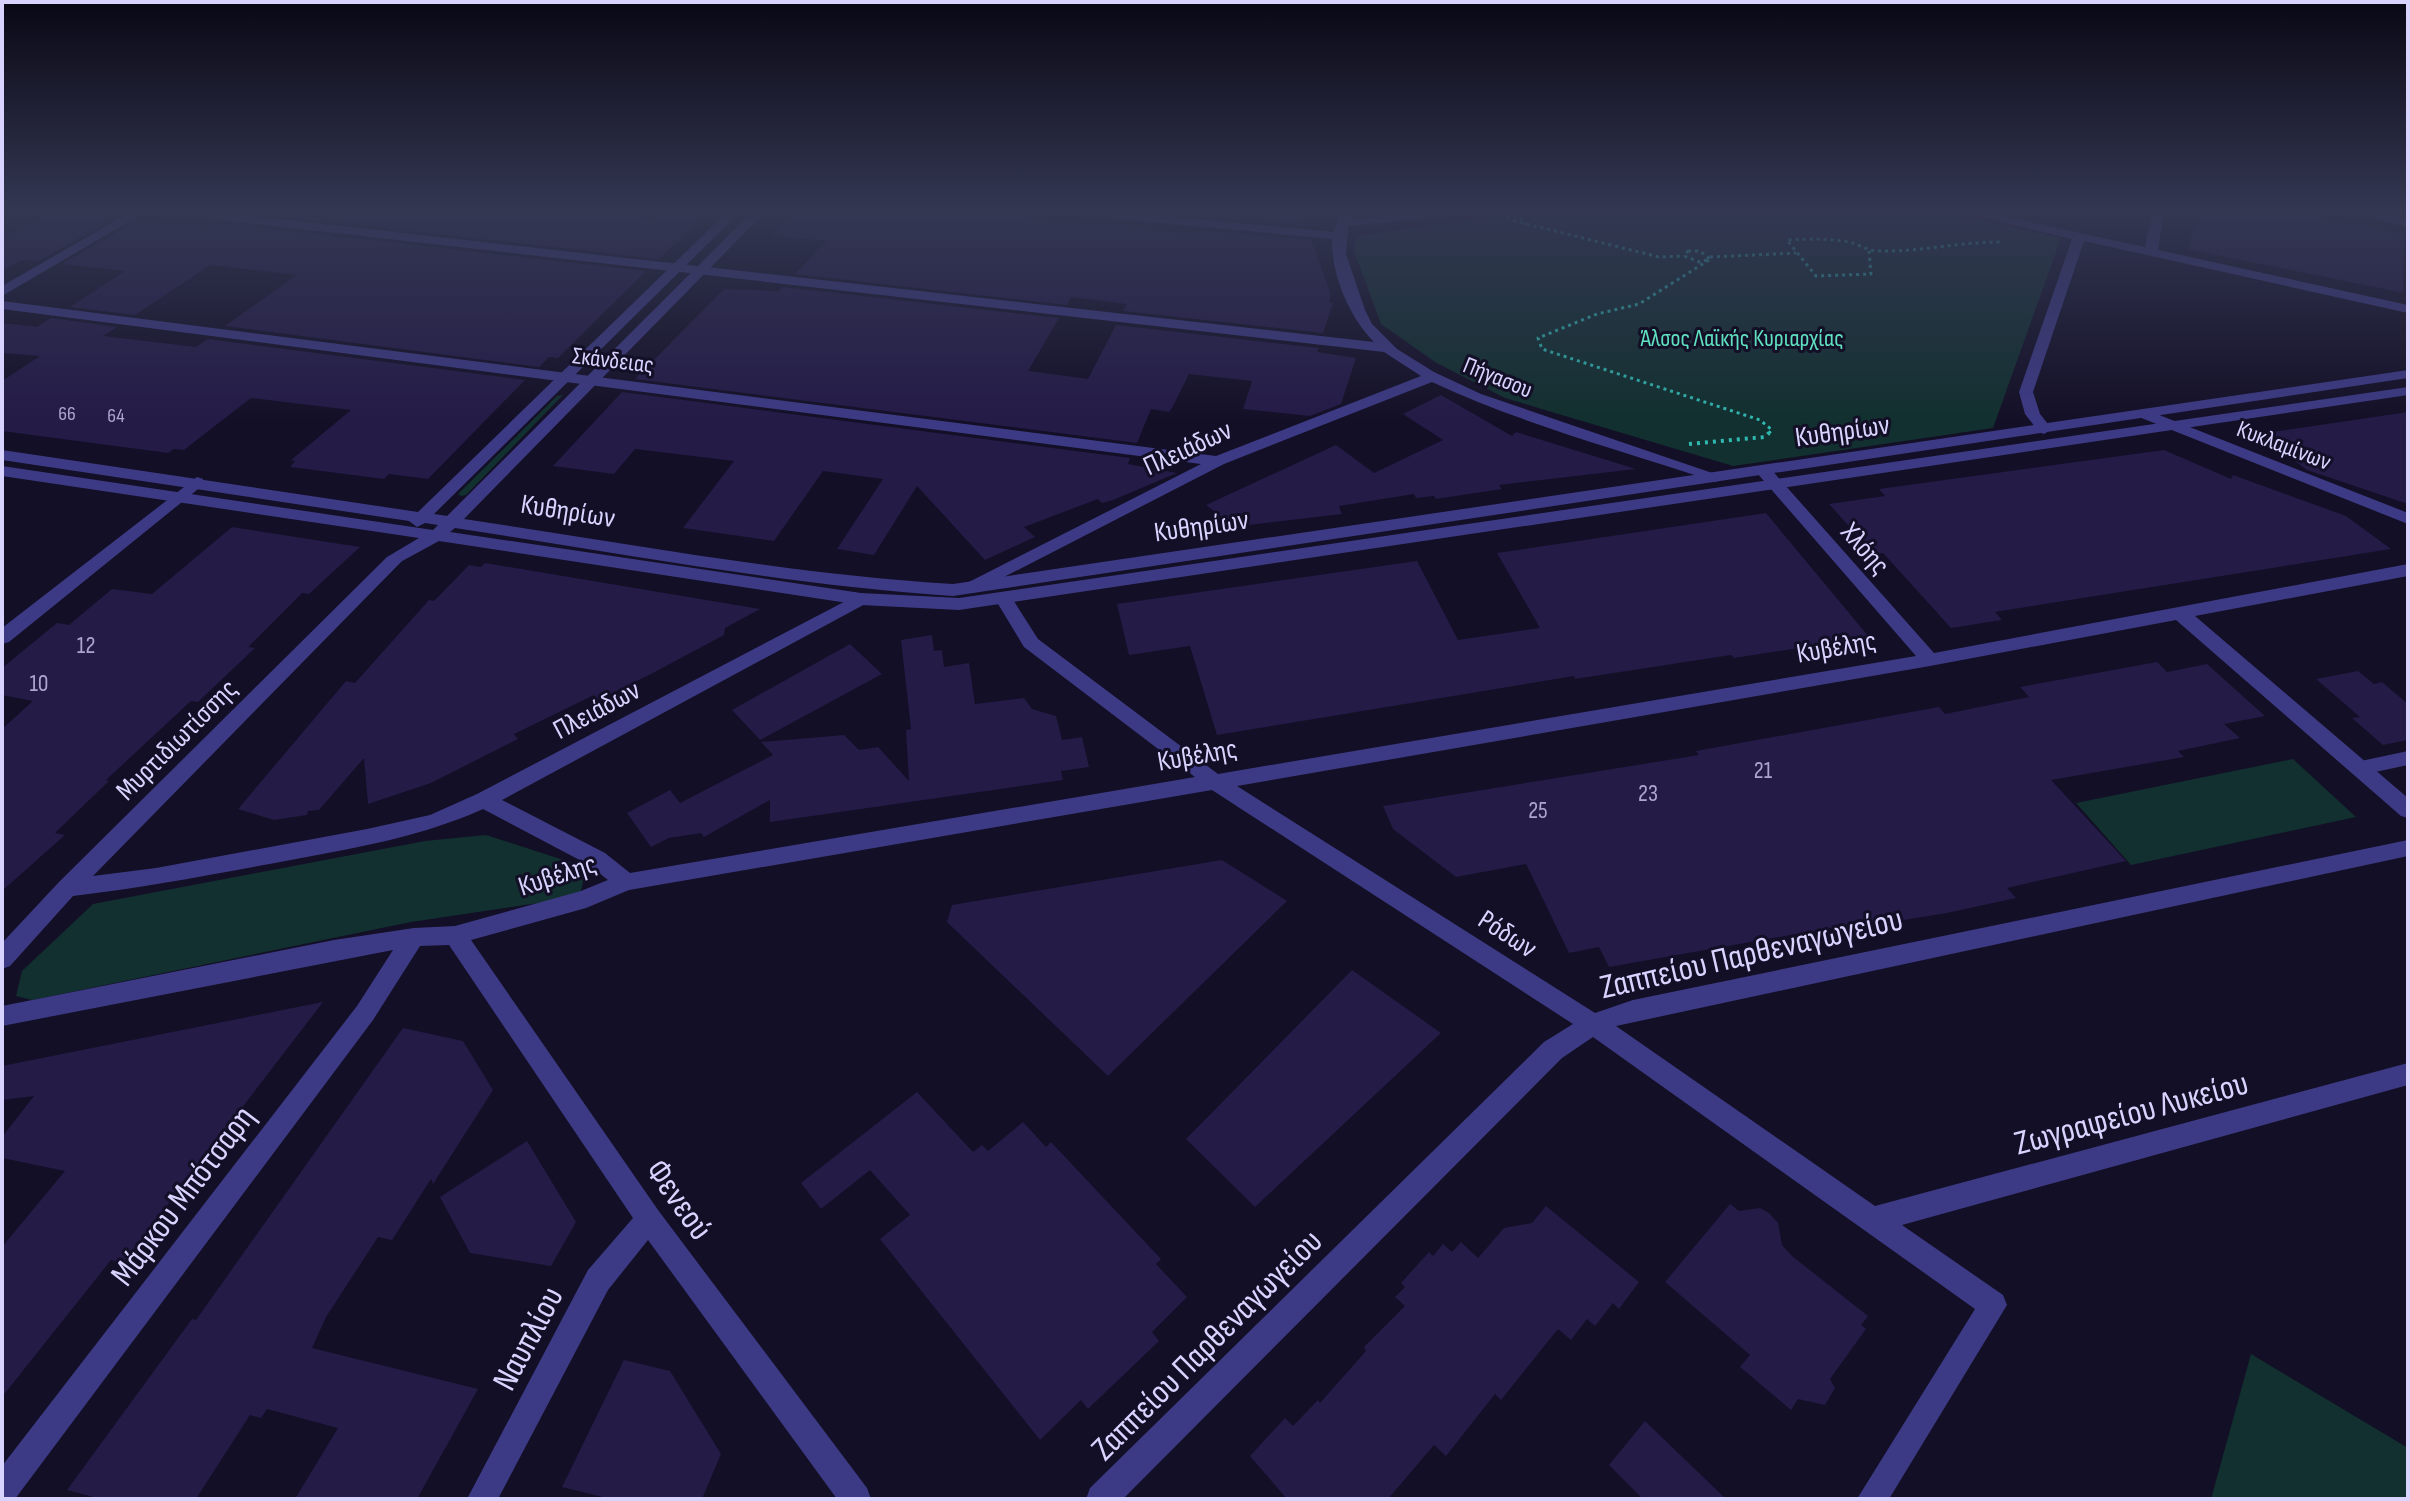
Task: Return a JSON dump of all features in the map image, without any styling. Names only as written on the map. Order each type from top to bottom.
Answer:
[{"type":"street","name":"Μυρτιδιωτίσσης","points":[[393,561],[410,530],[663,282]]},
{"type":"street","name":"Μυρτιδιωτίσσης","points":[[2,959],[67,888],[393,561],[446,527],[688,282]]},
{"type":"street","points":[[806,282],[1387,348]]},
{"type":"street","name":"Πήγασου","points":[[1349,282],[1366,326],[1387,348],[1434,376],[1506,408],[1716,477]]},
{"type":"street","points":[[2044,429],[2033,414],[2026,392],[2063,282]]},
{"type":"street","points":[[2286,282],[2408,309]]},
{"type":"street","name":"Σκάνδειας","points":[[2,305],[1218,461]]},
{"type":"street","name":"Κυθηρίων","points":[[2,471],[410,530],[446,527],[904,587],[973,587],[2408,374]]},
{"type":"street","name":"Πλειάδων","points":[[973,587],[1218,461],[1434,376]]},
{"type":"street","name":"Κυθηρίων","points":[[2,455],[424,516],[446,527],[861,599],[959,604],[2408,391]]},
{"type":"street","name":"Κυκλαμίνων","points":[[2144,414],[2408,519]]},
{"type":"street","name":"Χλόης","points":[[1763,470],[1930,660]]},
{"type":"street","points":[[2,638],[197,482]]},
{"type":"street","name":"Κυβέλης","points":[[2,1016],[414,937],[455,935],[586,899],[626,882],[1930,660],[2408,570]]},
{"type":"street","name":"Πλειάδων","points":[[67,888],[156,877],[434,822],[484,800],[861,599]]},
{"type":"street","name":"Ρόδων","points":[[1004,599],[1031,643],[1215,782],[1593,1024],[1993,1305],[1872,1499]]},
{"type":"street","points":[[2180,613],[2408,810]]},
{"type":"street","points":[[2361,768],[2408,758]]},
{"type":"street","points":[[484,800],[597,859],[626,882]]},
{"type":"street","name":"Ζαππείου Παρθεναγωγείου","points":[[1101,1499],[1553,1050],[1593,1024],[1633,1010],[2408,848]]},
{"type":"street","name":"Φενεού","points":[[455,935],[649,1219],[856,1499]]},
{"type":"street","name":"Μάρκου Μπότσαρη","points":[[2,1491],[365,1013],[414,937]]},
{"type":"street","name":"Ζωγραφείου Λυκείου","points":[[1872,1220],[2408,1074]]},
{"type":"street","name":"Ναυπλίου","points":[[482,1499],[598,1280],[649,1219]]},
{"type":"path","points":[[1676,282],[1639,304],[1597,314],[1538,338],[1542,349],[1760,420],[1772,430],[1765,437],[1681,444]]},
{"type":"green space","name":"Άλσος Λαϊκής Κυριαρχίας","points":[[1365,282],[2045,282],[1993,428],[1733,466],[1505,398],[1435,362],[1381,324]]},
{"type":"green space","points":[[563,395],[466,495],[458,494],[557,396]]},
{"type":"green space","points":[[2293,759],[2356,817],[2131,865],[2076,803]]},
{"type":"green space","points":[[486,835],[579,865],[584,877],[581,891],[565,899],[411,922],[32,1000],[16,996],[22,971],[93,904],[425,841]]},
{"type":"green space","points":[[2251,1354],[2408,1448],[2408,1499],[2211,1499]]},
{"type":"building","points":[[108,282],[184,282],[135,315],[70,307]]},
{"type":"building","points":[[287,282],[635,282],[558,358],[549,357],[539,367],[225,326]]},
{"type":"building","points":[[866,282],[1327,282],[1331,294],[1329,302],[1333,303],[1323,333],[1123,311],[1127,304],[1071,297],[1067,305]]},
{"type":"building","points":[[2349,282],[2403,282],[2403,293]]},
{"type":"building","points":[[783,287],[1059,318],[1028,371],[1088,379],[1116,325],[1319,348],[1317,352],[1356,358],[1341,404],[1310,416],[1243,409],[1252,381],[1189,374],[1169,412],[1151,409],[1137,443],[635,379],[724,289],[779,291]]},
{"type":"building","points":[[51,318],[117,327],[103,336],[196,347],[208,339],[525,380],[428,479],[389,474],[384,479],[290,467],[295,461],[291,460],[351,410],[251,398],[184,450],[174,449],[168,453],[2,431],[2,381],[40,356],[2,353],[2,323],[37,327]]},
{"type":"building","points":[[622,392],[1130,458],[1128,464],[1177,473],[1113,500],[1102,503],[1098,499],[1024,527],[1035,537],[985,560],[917,486],[874,555],[837,549],[883,479],[823,471],[774,541],[683,528],[734,461],[635,449],[614,474],[553,466]]},
{"type":"building","points":[[1441,395],[1512,436],[1516,432],[1636,469],[1499,485],[1502,489],[1436,499],[1434,496],[1416,498],[1414,494],[1339,506],[1342,514],[1249,525],[1248,522],[1231,524],[1206,505],[1336,445],[1374,473],[1443,440],[1403,414]]},
{"type":"building","points":[[2408,412],[2408,504],[2307,470],[2259,434]]},
{"type":"building","points":[[2164,450],[2231,479],[2233,475],[2346,516],[2391,549],[1995,612],[2002,620],[1951,628],[1883,553],[1874,554],[1829,504],[1885,496],[1879,489]]},
{"type":"building","points":[[1766,513],[1869,637],[1734,658],[1731,655],[1575,679],[1574,676],[1217,735],[1190,646],[1129,655],[1117,604],[1417,561],[1458,640],[1540,628],[1497,553]]},
{"type":"building","points":[[232,527],[360,547],[309,594],[302,593],[248,647],[255,648],[198,702],[191,701],[106,780],[109,781],[55,833],[65,835],[2,891],[2,729],[33,701],[2,695],[2,668],[57,623],[69,625],[112,589],[152,594]]},
{"type":"building","points":[[485,563],[760,609],[725,628],[724,635],[651,674],[598,700],[594,695],[514,734],[518,739],[431,783],[368,804],[364,758],[319,810],[308,811],[307,815],[274,820],[238,809],[346,681],[355,683],[429,600],[434,601],[469,565],[481,567]]},
{"type":"building","points":[[932,635],[934,651],[942,650],[944,667],[969,663],[975,704],[1024,698],[1032,709],[1056,716],[1062,740],[1082,737],[1089,767],[1061,771],[1063,780],[770,822],[770,800],[704,837],[701,833],[669,838],[651,847],[627,813],[670,790],[680,803],[773,755],[761,742],[844,735],[859,750],[878,747],[909,781],[906,730],[911,729],[901,640]]},
{"type":"building","points":[[850,644],[882,674],[760,740],[732,710]]},
{"type":"building","points":[[2157,662],[2167,672],[2207,664],[2265,716],[2224,724],[2240,738],[2178,751],[2184,757],[2051,780],[2126,861],[2007,888],[2016,898],[1947,913],[1867,926],[1864,922],[1609,967],[1599,947],[1569,953],[1526,864],[1456,877],[1393,829],[1383,806],[1699,755],[1696,751],[1939,707],[1945,714],[2029,697],[2020,687]]},
{"type":"building","points":[[2358,671],[2374,684],[2382,682],[2408,704],[2408,740],[2383,745],[2352,718],[2360,717],[2316,679]]},
{"type":"building","points":[[1222,860],[1287,901],[1108,1076],[947,922],[952,905]]},
{"type":"building","points":[[1352,970],[1441,1033],[1255,1207],[1186,1139]]},
{"type":"building","points":[[323,1002],[123,1263],[111,1260],[2,1397],[2,1247],[65,1171],[2,1158],[2,1137],[34,1096],[2,1100],[2,1066]]},
{"type":"building","points":[[403,1028],[463,1041],[493,1090],[433,1184],[431,1179],[392,1240],[378,1237],[326,1317],[312,1348],[478,1389],[417,1499],[295,1499],[338,1428],[267,1409],[261,1418],[250,1415],[196,1499],[101,1499],[67,1490],[192,1319],[196,1320]]},
{"type":"building","points":[[917,1092],[973,1152],[982,1145],[988,1151],[1023,1122],[1046,1147],[1051,1142],[1161,1259],[1156,1264],[1187,1297],[1152,1332],[1159,1341],[1088,1409],[1081,1400],[1040,1440],[880,1239],[910,1215],[870,1170],[821,1209],[801,1183]]},
{"type":"building","points":[[527,1141],[576,1222],[551,1266],[470,1253],[440,1197]]},
{"type":"building","points":[[1730,1204],[1739,1211],[1760,1208],[1769,1213],[1778,1223],[1782,1245],[1792,1256],[1868,1316],[1861,1325],[1866,1329],[1830,1379],[1835,1388],[1825,1405],[1798,1399],[1791,1410],[1740,1367],[1750,1355],[1665,1282]]},
{"type":"building","points":[[1546,1206],[1639,1282],[1619,1309],[1613,1303],[1595,1326],[1587,1319],[1571,1340],[1558,1329],[1501,1400],[1495,1394],[1446,1456],[1434,1445],[1388,1499],[1287,1499],[1250,1456],[1285,1418],[1293,1426],[1318,1400],[1320,1403],[1366,1351],[1364,1347],[1405,1306],[1395,1297],[1405,1287],[1401,1283],[1429,1252],[1433,1256],[1443,1244],[1452,1252],[1461,1242],[1478,1258],[1504,1228],[1532,1223]]},
{"type":"building","points":[[624,1360],[670,1371],[721,1454],[702,1499],[611,1499],[562,1487]]},
{"type":"building","points":[[1645,1421],[1726,1499],[1643,1499],[1609,1465]]}]
